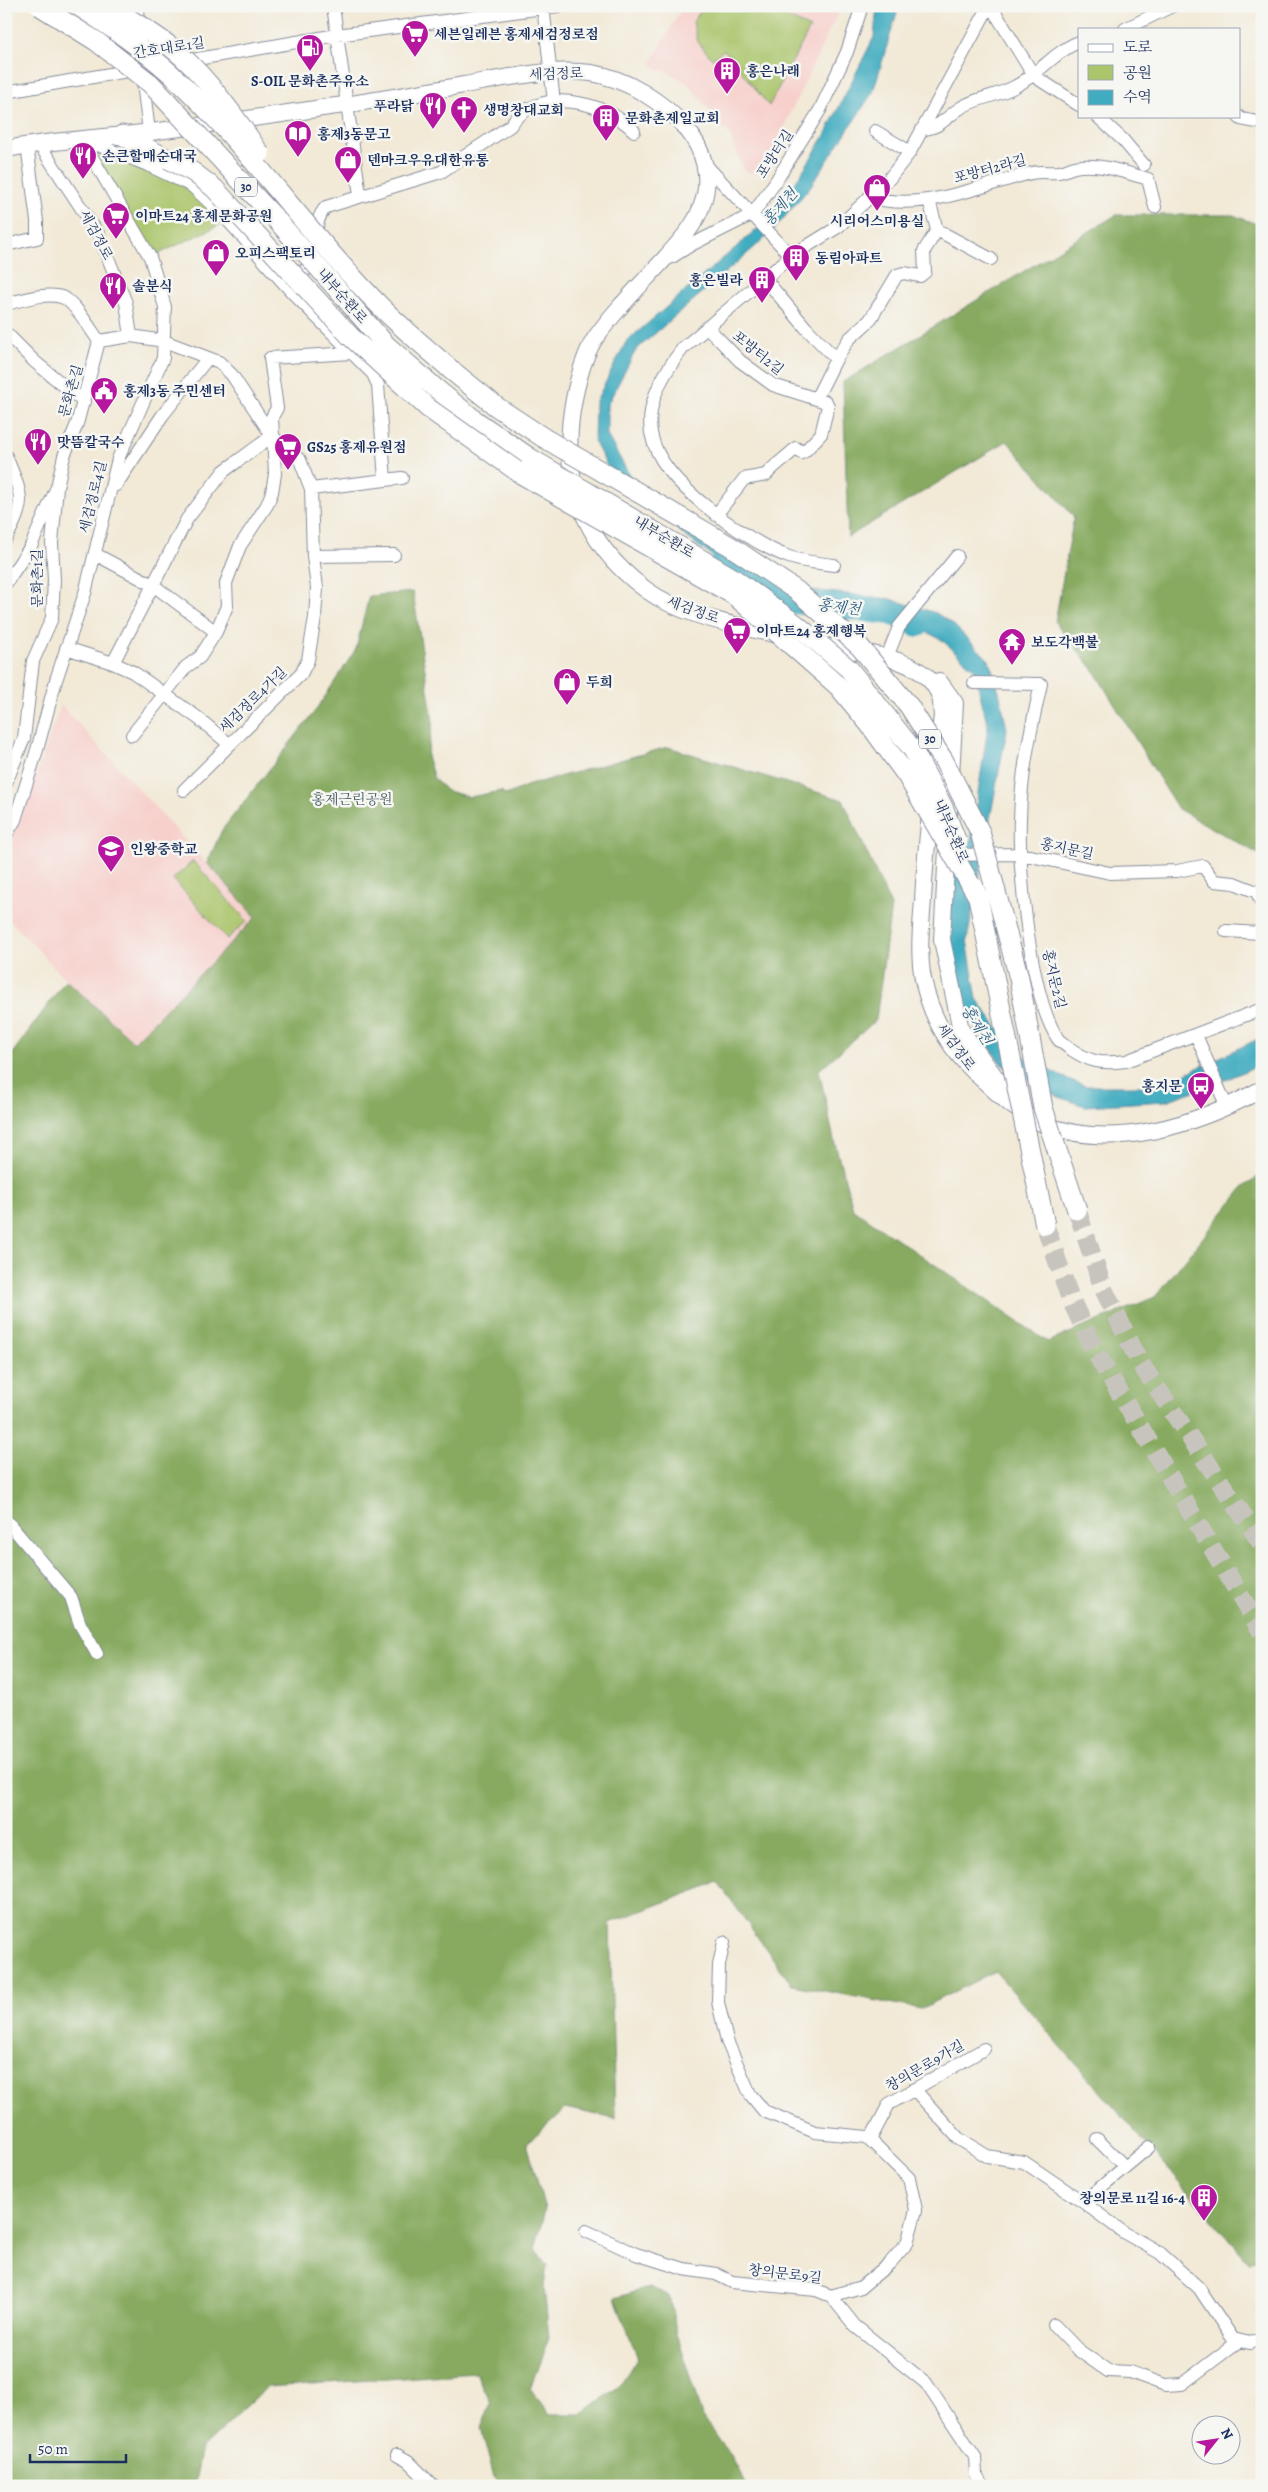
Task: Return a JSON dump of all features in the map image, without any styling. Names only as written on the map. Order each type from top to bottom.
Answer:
[{"type":"highway","name":"내부순환로","points":[[40,6],[96,41],[151,84],[275,218],[386,345],[435,388],[476,421],[530,458],[734,578],[797,624],[849,669],[913,750],[943,807],[978,897],[1045,1225]]},
{"type":"highway","name":"내부순환로","points":[[78,6],[109,25],[169,73],[227,131],[289,205],[383,309],[450,370],[497,407],[544,438],[730,546],[797,591],[860,647],[909,706],[944,761],[980,832],[1019,978],[1043,1108],[1077,1210]]},
{"type":"highway","points":[[110,6],[171,47],[214,92],[260,153],[289,205]]},
{"type":"highway","points":[[122,135],[193,172],[214,188],[350,336],[428,408],[521,474],[734,595],[838,686],[870,725],[907,776],[978,897]]},
{"type":"main road","name":"세검정로","points":[[6,149],[81,138],[149,132],[552,72],[598,74],[650,97],[665,108],[689,132],[698,146],[705,164],[706,191],[692,228],[593,342],[577,385],[568,428],[569,469],[577,499],[594,536],[617,564],[644,589],[679,607],[718,620],[794,639],[887,657],[924,674],[940,697],[942,716],[925,851],[920,954],[923,979],[932,1011],[946,1038],[975,1074],[1019,1110],[1042,1124],[1064,1130],[1103,1136],[1125,1136],[1153,1131],[1196,1118],[1224,1100],[1262,1089]]},
{"type":"main road","points":[[924,674],[938,679],[955,704],[942,940],[962,1030],[1002,1082],[1019,1110]]},
{"type":"street","points":[[138,6],[141,68],[149,132]]},
{"type":"street","points":[[333,6],[360,195]]},
{"type":"street","name":"간호대로1길","points":[[6,92],[337,36],[559,6]]},
{"type":"street","name":"포방터길","points":[[656,269],[686,247],[753,215],[820,110],[847,52],[862,6]]},
{"type":"street","points":[[834,565],[788,556],[762,544],[716,515],[682,487],[664,466],[657,454],[651,428],[658,385],[684,348],[707,326],[791,256],[838,227],[889,179],[910,152],[990,6],[1034,76],[1078,104]]},
{"type":"street","points":[[1127,28],[1172,6]]},
{"type":"street","points":[[543,8],[552,72],[554,102]]},
{"type":"street","points":[[922,129],[936,127],[962,106],[1014,88],[1034,76],[1061,52],[1078,43]]},
{"type":"street","name":"세검정로","points":[[289,289],[310,264],[319,214],[330,205],[441,172],[510,126],[517,117],[540,105],[554,102],[576,102],[603,109],[617,116],[634,131]]},
{"type":"street","points":[[1099,118],[1123,140],[1144,165]]},
{"type":"street","points":[[1240,118],[1262,123]]},
{"type":"street","points":[[875,132],[910,152]]},
{"type":"street","points":[[81,138],[150,166],[192,186],[223,215],[289,289],[378,382],[385,480]]},
{"type":"street","name":"세검정로4길","points":[[6,835],[15,820],[66,648],[85,594],[118,459],[163,358],[165,307],[150,257],[81,138]]},
{"type":"street","points":[[6,245],[37,238],[33,145]]},
{"type":"street","name":"세검정로","points":[[33,145],[99,235],[126,303],[131,336]]},
{"type":"street","points":[[705,164],[791,256]]},
{"type":"street","name":"포방터2라길","points":[[869,197],[892,203],[929,200],[980,189],[1034,172],[1060,172],[1079,166],[1089,166],[1148,179],[1155,206]]},
{"type":"street","points":[[716,515],[742,481],[750,477],[765,476],[796,448],[804,452],[819,437],[828,406],[826,402],[816,399],[836,359],[849,339],[870,320],[897,275],[903,272],[920,276],[924,274],[926,267],[924,251],[937,230],[929,200]]},
{"type":"street","points":[[937,230],[991,259]]},
{"type":"street","points":[[765,279],[806,328],[836,359]]},
{"type":"street","points":[[6,304],[40,296],[64,298],[73,306],[98,341],[131,336],[164,341]]},
{"type":"street","name":"포방터2길","points":[[707,326],[740,361],[773,385],[816,399]]},
{"type":"street","points":[[6,333],[35,362],[84,402]]},
{"type":"street","name":"문화촌길","points":[[6,583],[31,546],[57,487],[64,456],[84,402],[98,341]]},
{"type":"street","name":"세검정로4가길","points":[[164,341],[219,362],[232,375],[272,436],[300,460],[311,489],[317,588],[315,617],[308,660],[301,674],[184,790]]},
{"type":"street","points":[[132,735],[186,668],[200,657],[216,632],[227,606],[226,583],[240,546],[267,505],[272,492],[275,474],[272,417],[277,408],[270,358],[352,353]]},
{"type":"street","points":[[109,497],[128,463],[208,358]]},
{"type":"street","points":[[113,663],[187,519],[229,466],[272,436]]},
{"type":"street","points":[[6,456],[20,492],[20,514],[6,538]]},
{"type":"street","points":[[311,489],[402,478]]},
{"type":"street","name":"문화촌1길","points":[[6,782],[24,738],[33,661],[52,618],[54,580],[52,544],[57,487]]},
{"type":"street","points":[[95,554],[153,585],[216,632]]},
{"type":"street","points":[[314,556],[394,555]]},
{"type":"street","points":[[887,657],[899,627],[934,587],[957,556]]},
{"type":"street","points":[[66,648],[113,663],[133,672],[198,718],[229,744]]},
{"type":"street","name":"홍지문길","points":[[974,683],[1041,684],[1025,756],[1020,819],[1020,854],[1110,873],[1178,871],[1203,866],[1214,881],[1234,883],[1257,892],[1262,904]]},
{"type":"street","points":[[947,855],[1020,854]]},
{"type":"street","name":"홍지문2길","points":[[1020,854],[1025,913],[1046,1015],[1058,1040],[1085,1059],[1105,1064],[1198,1041],[1262,1009]]},
{"type":"street","points":[[1226,931],[1260,933],[1262,928]]},
{"type":"street","points":[[1198,1041],[1224,1100]]},
{"type":"street","points":[[6,1520],[71,1596],[80,1624],[97,1654]]},
{"type":"street","points":[[724,1942],[719,1965],[718,2002],[727,2041],[750,2094],[764,2111],[815,2132],[867,2137],[909,2178],[916,2210],[907,2243],[890,2263],[861,2287],[831,2296]]},
{"type":"street","name":"창의문로9가길","points":[[870,2140],[889,2104],[984,2049]]},
{"type":"street","points":[[914,2089],[959,2139],[988,2156],[1024,2162],[1123,2232],[1165,2258],[1199,2288],[1233,2339],[1250,2343],[1262,2339]]},
{"type":"street","points":[[1097,2139],[1125,2167]]},
{"type":"street","points":[[1083,2202],[1149,2147]]},
{"type":"street","name":"창의문로9길","points":[[586,2231],[636,2254],[684,2269],[716,2274],[732,2282],[779,2288],[816,2290],[831,2296],[855,2326],[926,2383],[975,2458],[976,2474],[983,2486]]},
{"type":"street","points":[[1054,2325],[1078,2350],[1108,2371],[1130,2372],[1165,2385],[1182,2384],[1239,2340]]},
{"type":"street","points":[[397,2455],[408,2461],[433,2486]]},
{"type":"shaded area","points":[[683,6],[841,6],[770,156],[759,174],[744,171],[729,133],[687,83],[668,72],[658,70],[651,63]]},
{"type":"shaded area","name":"인왕중학교","points":[[61,705],[256,917],[134,1042],[66,980],[6,916],[6,846],[20,820]]},
{"type":"green space","points":[[704,6],[763,6],[810,28],[769,106],[724,50],[712,59],[698,42],[693,22]]},
{"type":"green space","points":[[86,143],[191,188],[226,222],[152,257]]},
{"type":"green space","points":[[1116,215],[1233,215],[1262,226],[1262,856],[1178,809],[1093,669],[1055,622],[1074,517],[1007,441],[848,537],[843,382]]},
{"type":"green space","name":"홍제근린공원","points":[[413,592],[433,722],[427,756],[434,779],[447,791],[470,797],[501,791],[506,795],[529,785],[668,747],[843,800],[891,906],[876,1020],[819,1070],[834,1140],[853,1209],[1048,1342],[1155,1297],[1243,1188],[1262,1174],[1262,2260],[1249,2262],[995,1971],[921,2009],[792,1985],[718,1882],[610,1923],[615,2119],[566,2108],[527,2143],[545,2209],[535,2249],[547,2265],[544,2287],[549,2338],[530,2388],[549,2414],[581,2414],[618,2387],[638,2358],[615,2298],[650,2287],[669,2296],[677,2334],[702,2416],[732,2458],[747,2486],[501,2486],[494,2478],[481,2428],[491,2403],[476,2373],[267,2387],[202,2448],[194,2486],[6,2486],[6,1062],[66,980],[134,1042],[256,917],[207,863],[222,830],[316,710],[356,649],[369,596]]},
{"type":"green space","points":[[193,861],[247,921],[227,939],[173,879]]},
{"type":"water","points":[[877,6],[899,6],[873,92],[810,187],[771,233],[636,350],[607,405],[607,435],[630,476],[713,541],[802,589],[890,599],[936,613],[953,624],[989,660],[999,691],[1007,729],[967,940],[977,999],[1014,1051],[1058,1075],[1086,1086],[1160,1086],[1262,1037],[1262,1063],[1228,1079],[1166,1101],[1085,1106],[1059,1097],[1002,1065],[962,1008],[951,941],[968,859],[988,727],[974,669],[942,640],[891,613],[794,602],[709,554],[616,483],[594,441],[595,403],[626,342],[763,224],[799,177],[824,137],[874,37]]},
{"type":"waterway","name":"홍제천","points":[[723,562],[794,602],[891,613],[918,625]]},
{"type":"waterway","name":"홍제천","points":[[956,969],[951,941],[968,857]]},
{"type":"tunnel","points":[[1077,1210],[1103,1288],[1140,1363],[1262,1544]]},
{"type":"tunnel","points":[[1045,1225],[1070,1298],[1096,1353],[1262,1632]]},
{"type":"place","name":"세븐일레븐 홍제세검정로점","points":[[415,58]]},
{"type":"place","name":"S-OIL 문화촌주유소","points":[[310,72]]},
{"type":"place","name":"홍은나래","points":[[727,95]]},
{"type":"place","name":"푸라닭","points":[[433,130]]},
{"type":"place","name":"생명창대교회","points":[[464,134]]},
{"type":"place","name":"문화촌제일교회","points":[[606,142]]},
{"type":"place","name":"홍제3동문고","points":[[298,158]]},
{"type":"place","name":"손큰할매순대국","points":[[83,180]]},
{"type":"place","name":"덴마크우유대한유통","points":[[348,184]]},
{"type":"place","name":"시리어스미용실","points":[[877,212]]},
{"type":"place","name":"이마트24 홍제문화공원","points":[[116,240]]},
{"type":"place","name":"오피스팩토리","points":[[216,277]]},
{"type":"place","name":"동림아파트","points":[[796,282]]},
{"type":"place","name":"홍은빌라","points":[[762,304]]},
{"type":"place","name":"솔분식","points":[[113,310]]},
{"type":"place","name":"홍제3동 주민센터","points":[[104,415]]},
{"type":"place","name":"맛뜸칼국수","points":[[38,466]]},
{"type":"place","name":"GS25 홍제유원점","points":[[288,471]]},
{"type":"place","name":"이마트24 홍제행복","points":[[737,655]]},
{"type":"place","name":"보도각백불","points":[[1012,666]]},
{"type":"place","name":"두희","points":[[567,706]]},
{"type":"place","name":"인왕중학교","points":[[111,873]]},
{"type":"place","name":"홍지문","points":[[1201,1110]]},
{"type":"place","name":"창의문로 11길 16-4","points":[[1204,2222]]}]
